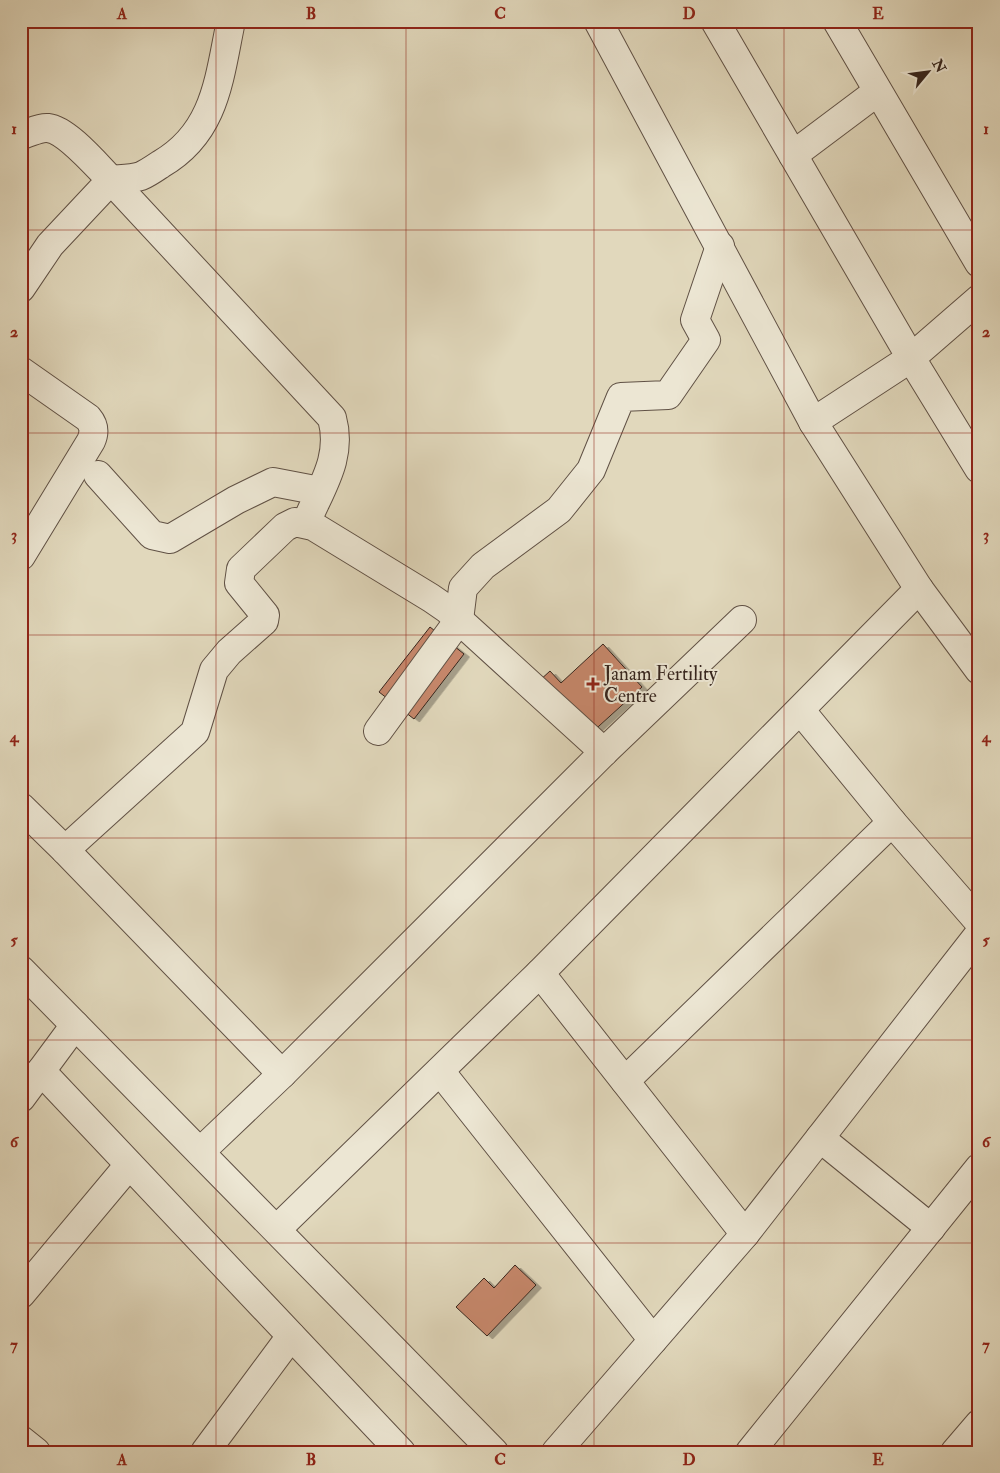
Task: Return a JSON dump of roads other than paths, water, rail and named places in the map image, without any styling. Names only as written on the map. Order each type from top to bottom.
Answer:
[{"type":"street","points":[[21,288],[50,245],[111,180],[141,176],[170,159],[193,139],[208,115],[215,94],[231,21]]},
{"type":"street","points":[[598,21],[813,422],[919,589],[979,670]]},
{"type":"street","points":[[715,21],[911,358],[979,469]]},
{"type":"street","points":[[837,21],[979,263]]},
{"type":"street","points":[[793,155],[877,92]]},
{"type":"street","points":[[21,135],[48,128],[56,131],[78,147],[111,180],[332,418],[337,436],[330,472],[306,523]]},
{"type":"street","points":[[378,731],[459,620],[464,588],[483,566],[558,510],[591,470],[621,397],[668,395],[706,340],[695,320],[720,246]]},
{"type":"street","points":[[813,422],[859,394],[911,358],[979,299]]},
{"type":"street","points":[[21,372],[88,418],[94,430],[91,441],[21,556]]},
{"type":"street","points":[[98,475],[152,535],[170,539],[236,500],[273,482],[320,491]]},
{"type":"street","points":[[65,850],[195,732],[214,670],[229,652],[264,621],[265,615],[262,610],[245,593],[239,583],[241,569],[285,527],[295,522],[306,523],[431,598],[459,620],[604,752]]},
{"type":"street","points":[[277,1229],[540,973],[801,711],[919,589]]},
{"type":"street","points":[[200,1152],[282,1074],[604,752],[742,620]]},
{"type":"street","points":[[801,711],[892,822],[979,922]]},
{"type":"street","points":[[21,808],[65,850],[282,1074]]},
{"type":"street","points":[[625,1081],[892,822]]},
{"type":"street","points":[[556,1452],[745,1234],[979,934]]},
{"type":"street","points":[[21,970],[58,1048],[129,1165],[401,1452]]},
{"type":"street","points":[[540,973],[745,1234]]},
{"type":"street","points":[[21,1098],[58,1048]]},
{"type":"street","points":[[58,1048],[200,1152],[494,1452]]},
{"type":"street","points":[[440,1070],[653,1340]]},
{"type":"street","points":[[820,1138],[930,1228]]},
{"type":"street","points":[[21,1294],[129,1165]]},
{"type":"street","points":[[750,1452],[979,1168]]},
{"type":"street","points":[[205,1452],[291,1336]]},
{"type":"street","points":[[955,1452],[979,1424]]},
{"type":"street","points":[[21,1440],[36,1452]]},
{"type":"place","name":"Janam Fertility Centre","points":[[593,684]]}]
